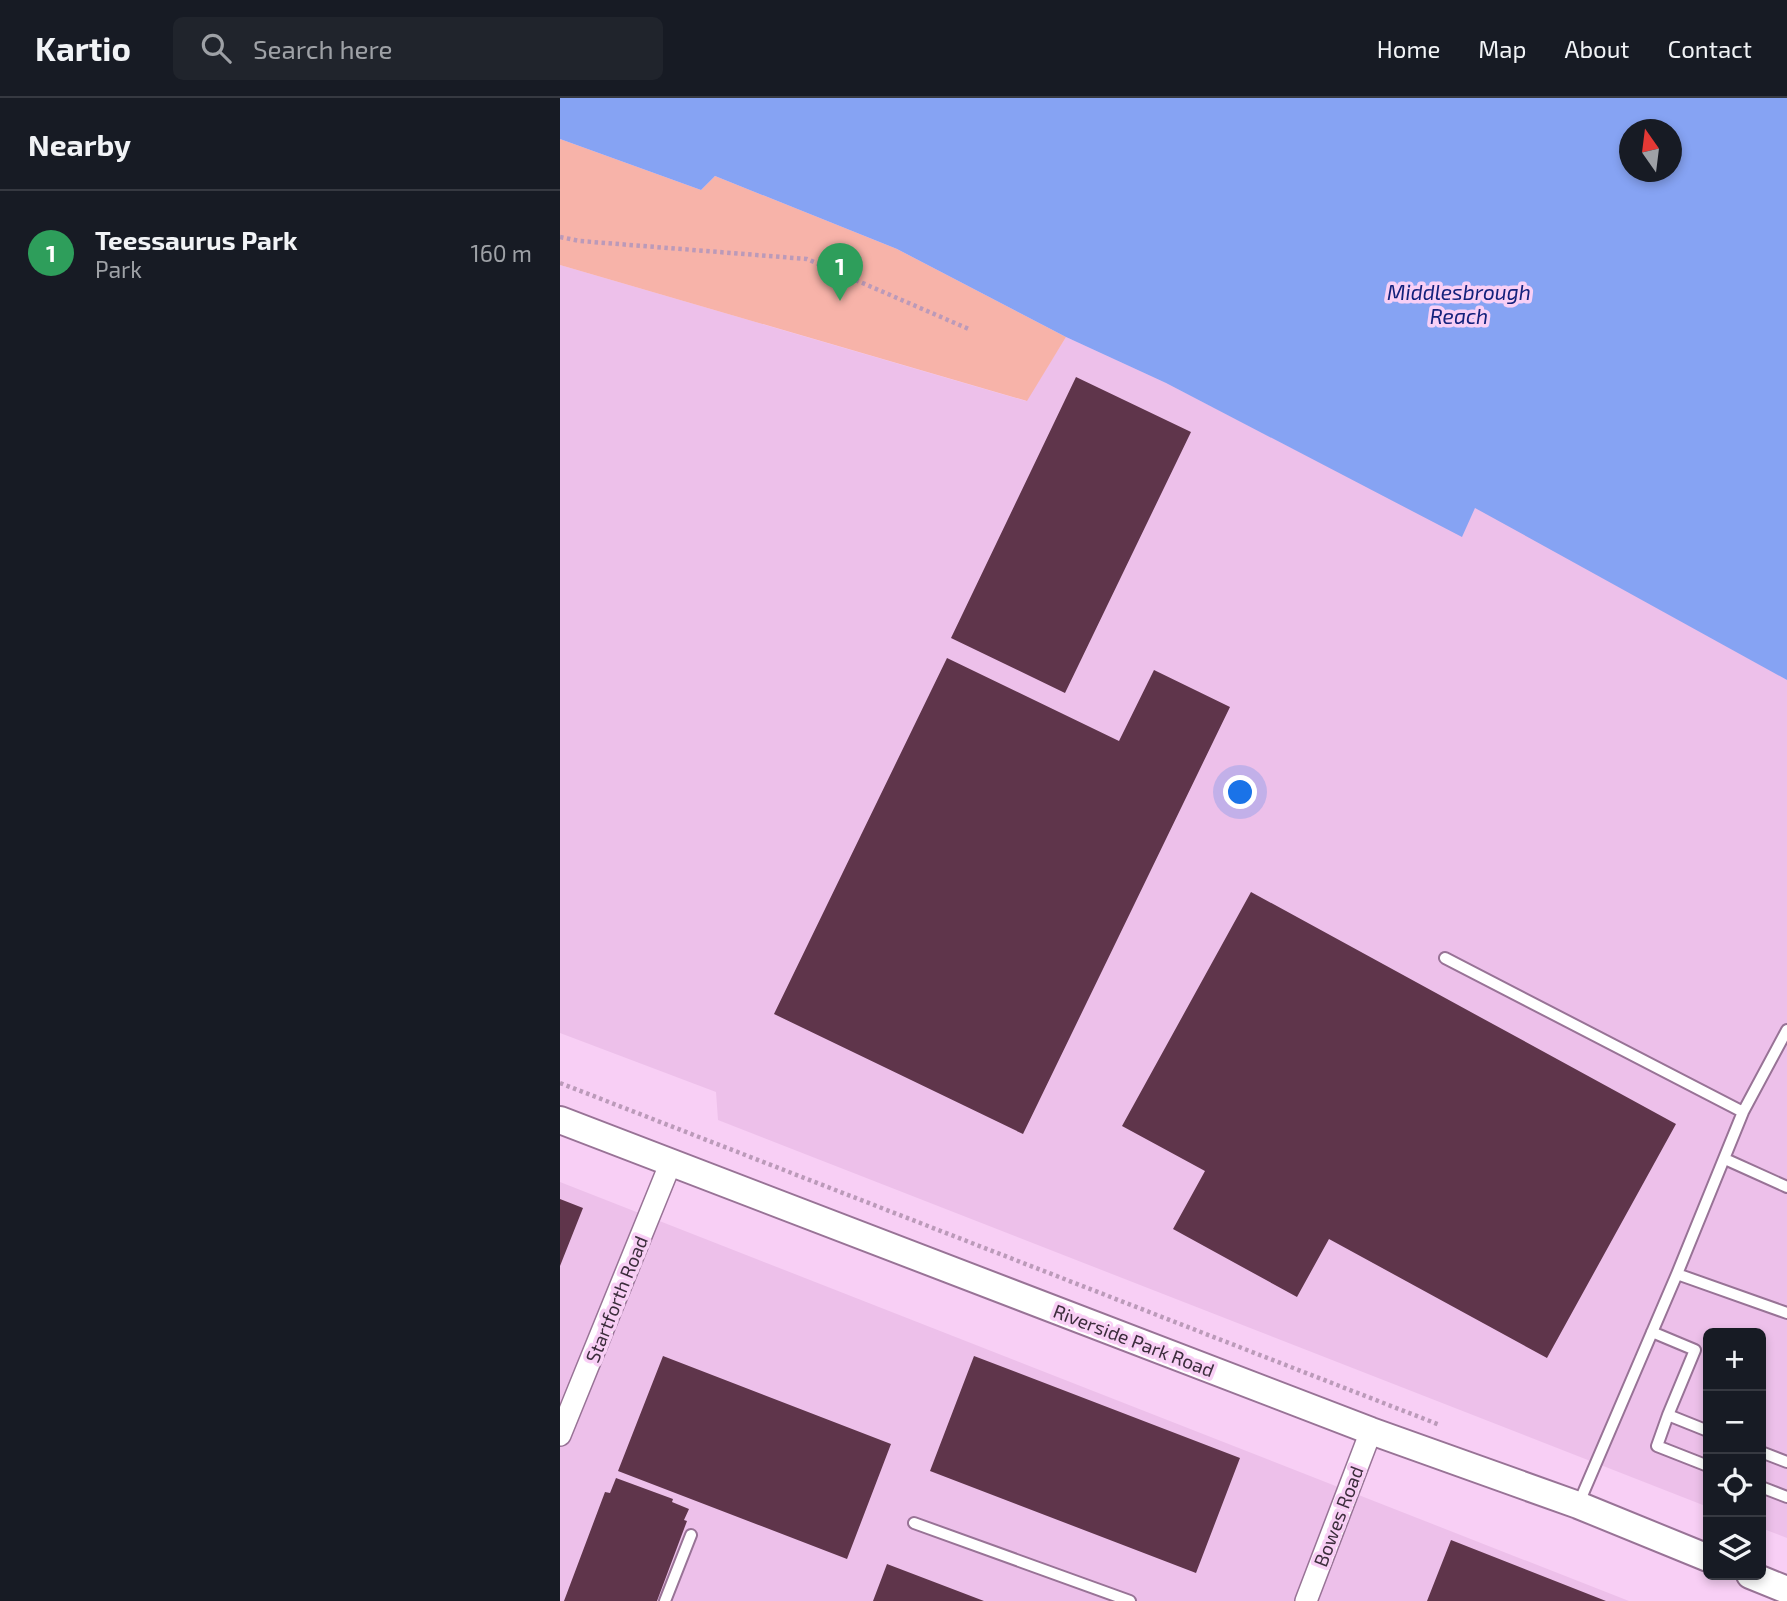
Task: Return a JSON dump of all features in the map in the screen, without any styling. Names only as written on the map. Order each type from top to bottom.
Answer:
[{"type":"street","name":"Riverside Park Road","points":[[560,1120],[1371,1431],[1578,1505],[1703,1556]]},
{"type":"street","name":"Startforth Road","points":[[560,1436],[671,1163]]},
{"type":"street","name":"Bowes Road","points":[[1306,1601],[1371,1431]]},
{"type":"street","points":[[1762,1580],[1787,1590]]},
{"type":"lane","points":[[1445,958],[1743,1112]]},
{"type":"lane","points":[[1578,1505],[1653,1332],[1743,1112],[1787,1030]]},
{"type":"lane","points":[[1725,1159],[1787,1187]]},
{"type":"lane","points":[[1677,1274],[1787,1313]]},
{"type":"lane","points":[[1653,1332],[1695,1350],[1657,1446],[1703,1464]]},
{"type":"lane","points":[[1668,1415],[1703,1429]]},
{"type":"lane","points":[[1766,1454],[1787,1462]]},
{"type":"lane","points":[[1766,1489],[1787,1497]]},
{"type":"lane","points":[[914,1523],[1130,1601]]},
{"type":"lane","points":[[665,1601],[691,1535]]},
{"type":"path","points":[[560,237],[580,241],[807,259],[971,330]]},
{"type":"path","points":[[560,1083],[1453,1430]]},
{"type":"shaded area","points":[[560,139],[701,190],[715,176],[897,249],[1066,337],[1027,401],[560,265]]},
{"type":"shaded area","points":[[560,265],[1026,401],[1066,337],[1166,383],[1462,536],[1475,507],[1787,680],[1787,1538],[1766,1530],[1766,1328],[1703,1328],[1703,1505],[718,1120],[716,1092],[560,1033]]},
{"type":"shaded area","points":[[560,1182],[1629,1601],[560,1601]]},
{"type":"water","name":"Middlesbrough Reach","points":[[560,98],[1787,98],[1787,680],[1475,508],[1462,537],[1166,383],[1066,337],[897,249],[715,176],[701,190],[560,139]]},
{"type":"building","points":[[1076,377],[1191,432],[1065,693],[951,638]]},
{"type":"building","points":[[947,658],[1119,741],[1154,670],[1230,707],[1023,1134],[774,1014]]},
{"type":"building","points":[[1251,892],[1676,1124],[1547,1358],[1329,1239],[1297,1297],[1173,1229],[1205,1171],[1122,1126]]},
{"type":"building","points":[[560,1199],[583,1208],[560,1266]]},
{"type":"building","points":[[663,1356],[891,1444],[847,1559],[618,1471]]},
{"type":"building","points":[[974,1356],[1240,1458],[1196,1573],[930,1471]]},
{"type":"building","points":[[616,1478],[673,1499],[672,1502],[689,1509],[657,1601],[564,1601],[605,1492],[610,1493]]},
{"type":"building","points":[[1451,1540],[1606,1601],[1427,1601]]},
{"type":"building","points":[[887,1564],[984,1601],[873,1601]]},
{"type":"place","name":"Teessaurus Park","points":[[840,301]]}]
